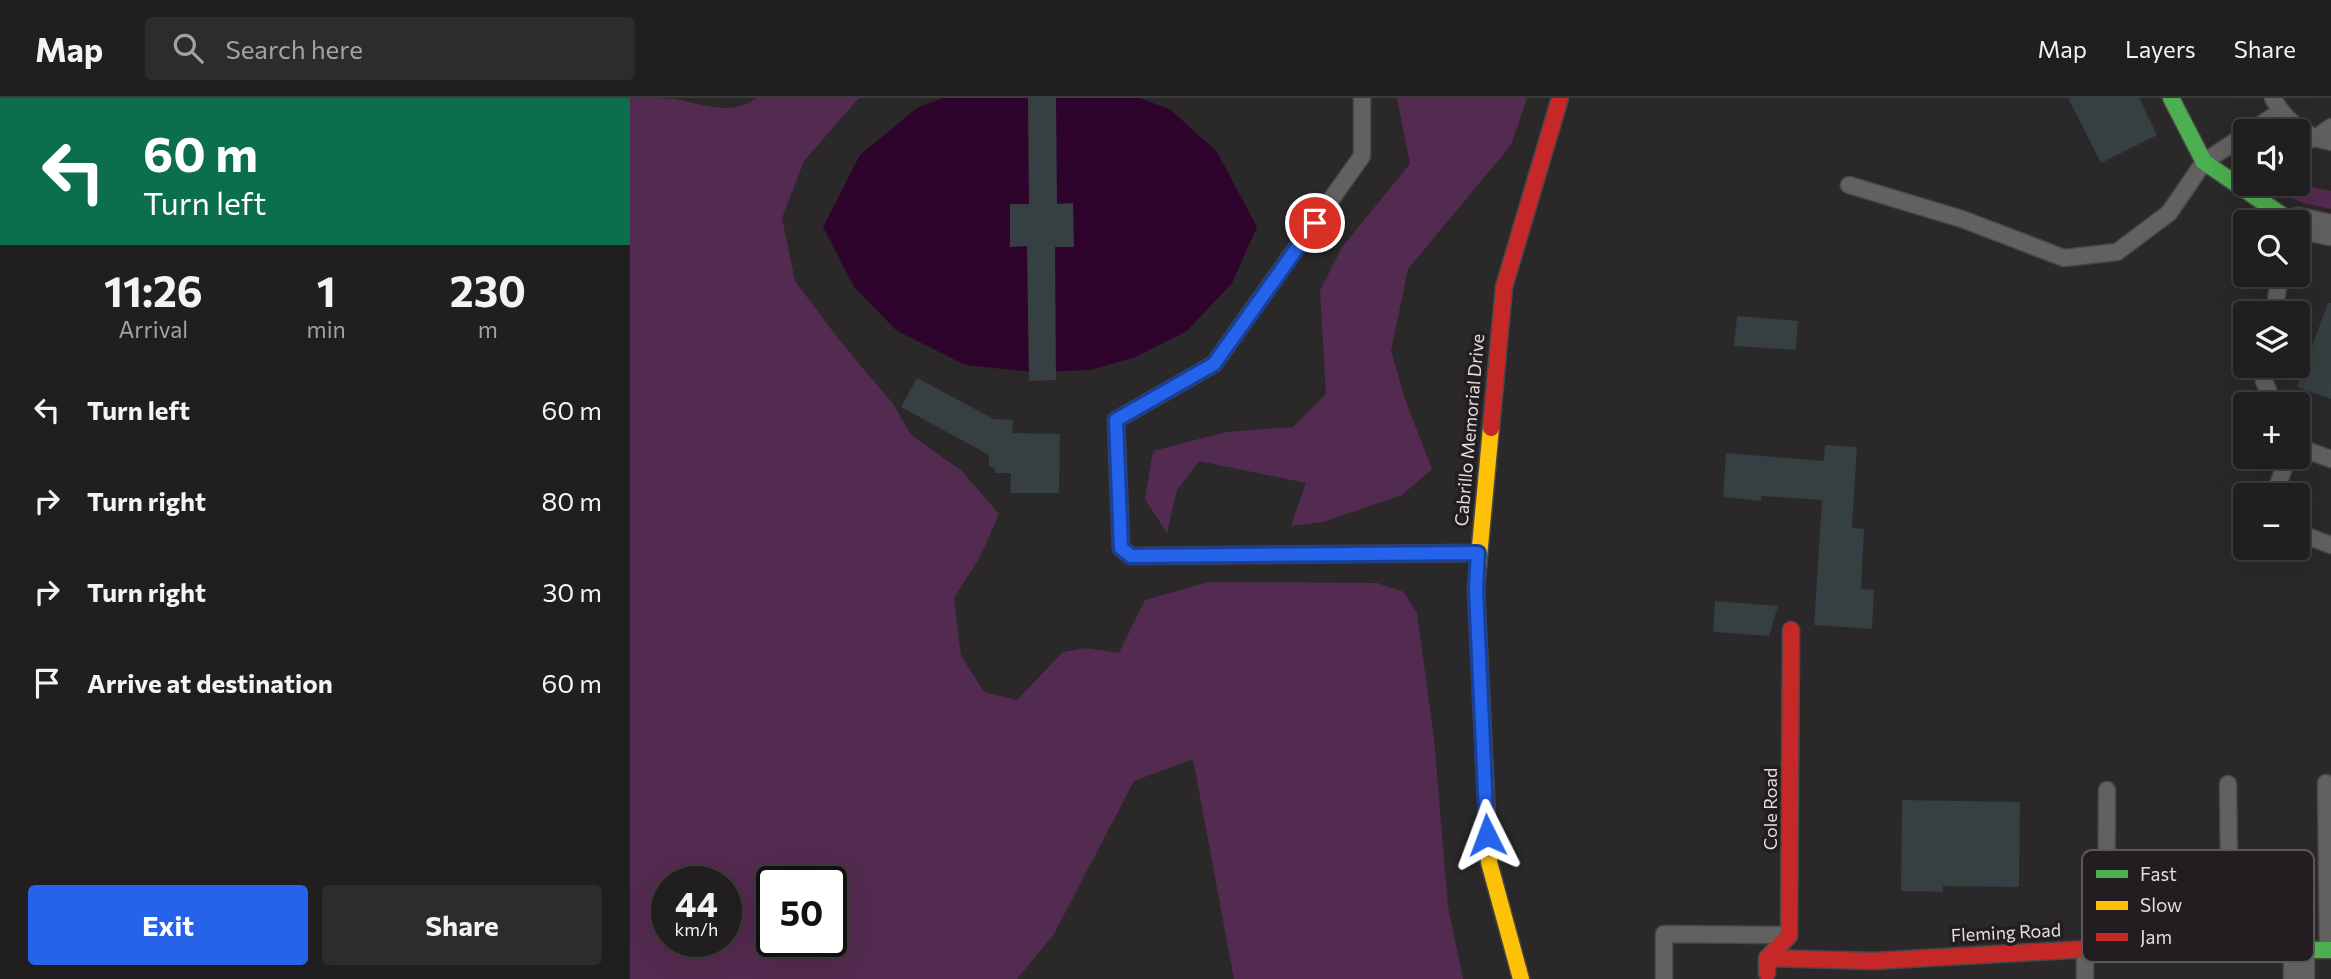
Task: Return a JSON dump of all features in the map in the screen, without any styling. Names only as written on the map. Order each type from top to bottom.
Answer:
[{"type":"street","name":"Cabrillo Memorial Drive","points":[[1521,979],[1489,862],[1476,589],[1504,287],[1560,98]]},
{"type":"street","points":[[2171,98],[2204,162],[2272,210]]},
{"type":"street","points":[[2310,226],[2331,230]]},
{"type":"street","name":"Cole Road","points":[[1789,936],[1791,630]]},
{"type":"street","points":[[1767,979],[1767,958],[1789,936]]},
{"type":"street","name":"Fleming Road","points":[[1767,958],[1979,965],[2082,948]]},
{"type":"street","points":[[2299,979],[2310,962]]},
{"type":"lane","points":[[1362,98],[1362,156],[1214,364],[1116,420],[1121,548],[1131,556],[1478,553]]},
{"type":"lane","points":[[2263,119],[2277,105],[2314,139],[2331,142]]},
{"type":"lane","points":[[2314,139],[2331,127]]},
{"type":"lane","points":[[1849,185],[1962,219],[2064,258],[2117,252],[2169,213],[2204,162],[2233,143]]},
{"type":"lane","points":[[2310,451],[2331,459]]},
{"type":"lane","points":[[2310,537],[2331,545]]},
{"type":"lane","points":[[2319,949],[2326,783]]},
{"type":"lane","points":[[2228,784],[2229,850]]},
{"type":"lane","points":[[2107,790],[2107,850]]},
{"type":"lane","points":[[1664,979],[1664,934],[1789,936]]},
{"type":"lane","points":[[1873,961],[1873,979]]},
{"type":"shaded area","points":[[630,98],[675,99],[727,108],[747,104],[757,98],[859,98],[804,161],[782,218],[795,281],[840,341],[894,405],[911,435],[961,470],[999,514],[980,557],[954,598],[961,656],[984,692],[1017,700],[1063,652],[1085,648],[1119,653],[1145,600],[1208,582],[1377,583],[1404,592],[1417,613],[1434,738],[1448,907],[1463,979],[1234,979],[1193,759],[1134,781],[1054,934],[1017,979],[630,979]]},
{"type":"shaded area","points":[[943,98],[1140,98],[1171,110],[1217,152],[1257,227],[1232,283],[1187,331],[1133,358],[1090,370],[1034,372],[965,365],[897,331],[854,287],[823,227],[860,155],[917,108]]},
{"type":"shaded area","points":[[1397,98],[1527,98],[1511,145],[1408,269],[1391,351],[1406,402],[1432,469],[1402,495],[1323,522],[1291,526],[1306,483],[1199,461],[1177,490],[1167,533],[1145,499],[1153,451],[1226,432],[1293,427],[1326,394],[1320,291],[1342,247],[1410,164]]},
{"type":"shaded area","points":[[2310,187],[2331,191],[2331,209],[2303,203],[2288,196],[2310,196]]},
{"type":"building","points":[[1028,98],[1056,98],[1057,204],[1073,203],[1074,247],[1055,247],[1056,380],[1029,381],[1027,246],[1010,247],[1010,204],[1029,204]]},
{"type":"building","points":[[2068,98],[2139,98],[2157,135],[2101,163]]},
{"type":"building","points":[[2328,303],[2331,303],[2331,399],[2297,387],[2300,378],[2310,378],[2310,352]]},
{"type":"building","points":[[1737,316],[1798,321],[1796,350],[1734,346]]},
{"type":"building","points":[[917,378],[994,419],[1013,420],[1012,433],[1060,434],[1059,493],[1010,493],[1011,473],[995,473],[995,469],[989,466],[989,455],[901,407]]},
{"type":"building","points":[[1825,445],[1857,447],[1852,528],[1864,529],[1861,589],[1874,590],[1872,629],[1814,625],[1822,500],[1761,496],[1761,501],[1723,497],[1726,453],[1824,461]]},
{"type":"building","points":[[1715,601],[1778,606],[1769,636],[1713,632]]},
{"type":"building","points":[[1902,800],[2020,802],[2019,887],[1943,886],[1943,892],[1901,891]]},
{"type":"traffic: fast","points":[[2171,98],[2204,162],[2274,210]]},
{"type":"traffic: fast","points":[[2314,950],[2331,950]]},
{"type":"traffic: slow","points":[[1491,428],[1476,589],[1489,862],[1521,979]]},
{"type":"traffic: jam","points":[[1491,428],[1504,287],[1560,98]]},
{"type":"traffic: jam","points":[[1767,973],[1767,958],[1789,936],[1791,630]]},
{"type":"traffic: jam","points":[[1767,958],[1873,961],[2082,949]]},
{"type":"route","points":[[1315,223],[1214,364],[1116,420],[1121,548],[1131,556],[1478,553],[1476,589],[1487,835]]}]
